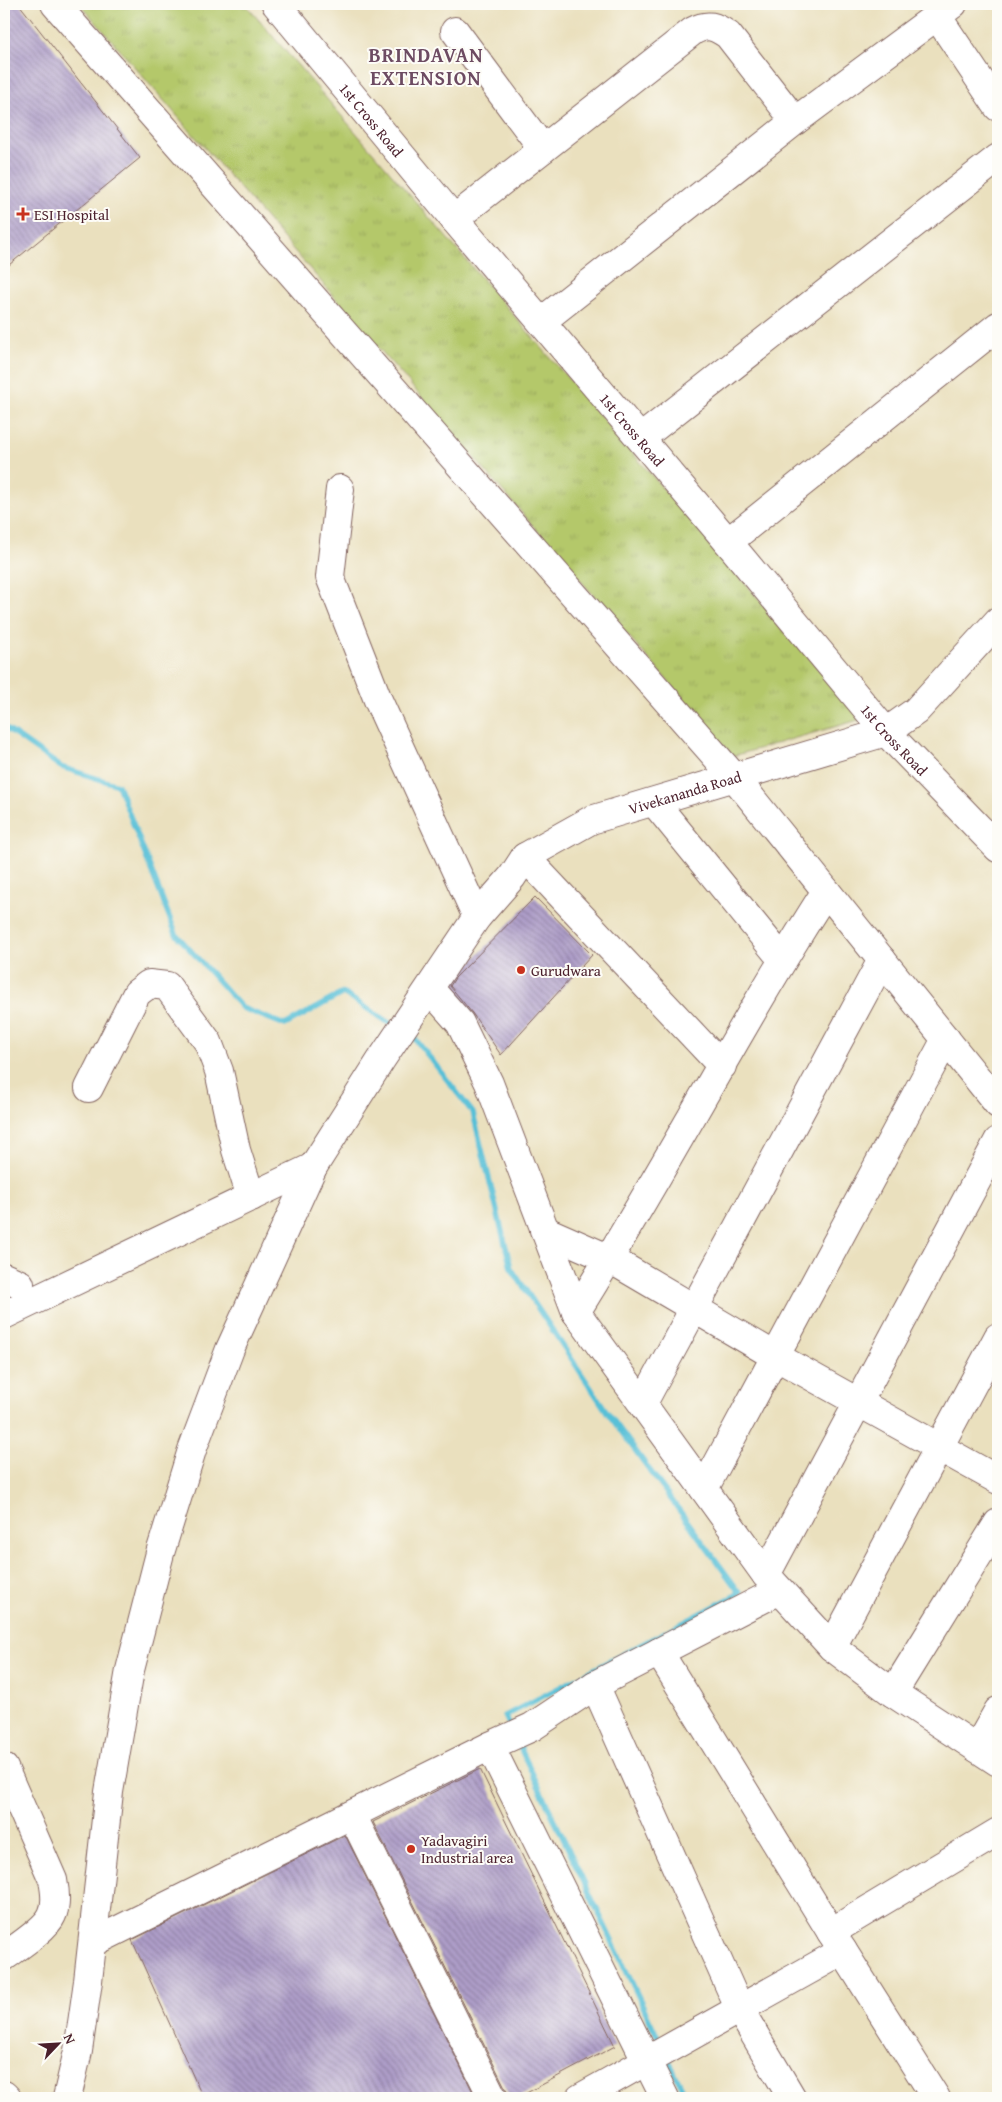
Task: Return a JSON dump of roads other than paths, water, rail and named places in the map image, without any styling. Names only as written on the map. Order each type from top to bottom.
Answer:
[{"type":"street","points":[[55,4],[735,778],[998,1104]]},
{"type":"street","name":"1st Cross Road","points":[[276,4],[886,732],[993,833]]},
{"type":"street","points":[[542,321],[795,121],[945,10],[998,107]]},
{"type":"street","points":[[454,218],[693,31],[704,25],[717,27],[728,35],[795,121]]},
{"type":"street","points":[[455,31],[543,149]]},
{"type":"street","points":[[640,438],[998,158]]},
{"type":"street","points":[[728,542],[998,326]]},
{"type":"street","points":[[340,489],[330,577],[378,700],[477,917]]},
{"type":"street","name":"Vivekananda Road","points":[[67,2098],[78,2051],[94,1942],[109,1792],[130,1670],[160,1553],[192,1450],[230,1349],[313,1167],[381,1060],[477,917],[512,877],[525,857],[591,820],[886,732],[916,711],[998,621]]},
{"type":"street","points":[[654,802],[782,959]]},
{"type":"street","points":[[525,857],[722,1066]]},
{"type":"street","points":[[576,1312],[610,1258],[782,959],[826,891]]},
{"type":"street","points":[[643,1403],[882,960]]},
{"type":"street","points":[[89,1088],[137,993],[149,984],[166,986],[208,1042],[219,1070],[236,1150],[251,1197]]},
{"type":"street","points":[[430,989],[460,1023],[489,1083],[576,1312],[704,1489],[771,1588],[832,1647],[892,1693],[988,1755],[998,1711]]},
{"type":"street","points":[[704,1489],[946,1039]]},
{"type":"street","points":[[94,1942],[532,1727],[595,1685],[720,1622],[771,1588],[858,1402],[998,1141]]},
{"type":"street","points":[[4,1314],[313,1167]]},
{"type":"street","points":[[544,1230],[610,1258],[776,1356],[998,1480]]},
{"type":"street","points":[[832,1647],[998,1337]]},
{"type":"street","points":[[892,1693],[998,1523]]},
{"type":"street","points":[[659,1652],[837,1942],[936,2098]]},
{"type":"street","points":[[595,1685],[740,2010],[792,2098]]},
{"type":"street","points":[[495,1744],[649,2060],[665,2098]]},
{"type":"street","points":[[4,1768],[53,1880],[56,1894],[52,1915],[38,1931],[4,1957]]},
{"type":"street","points":[[352,1815],[493,2098]]},
{"type":"street","points":[[580,2098],[740,2010],[998,1832]]},
{"type":"street","points":[[54,1905],[97,1911]]},
{"type":"street","points":[[4,2095],[7,2098]]},
{"type":"waterway","points":[[4,727],[61,767],[118,785],[176,934],[242,1008],[285,1025],[343,993],[394,1026]]},
{"type":"waterway","points":[[406,1033],[416,1040],[473,1113],[511,1268],[607,1412],[740,1593],[505,1716],[511,1728]]},
{"type":"waterway","points":[[517,1741],[661,2044]]},
{"type":"waterway","points":[[667,2057],[687,2098]]},
{"type":"place","name":"ESI Hospital","points":[[23,214]]},
{"type":"place","name":"Gurudwara","points":[[521,970]]},
{"type":"place","name":"Yadavagiri Industrial area","points":[[411,1849]]},
{"type":"district","name":"BRINDAVAN EXTENSION","points":[[426,66]]}]
